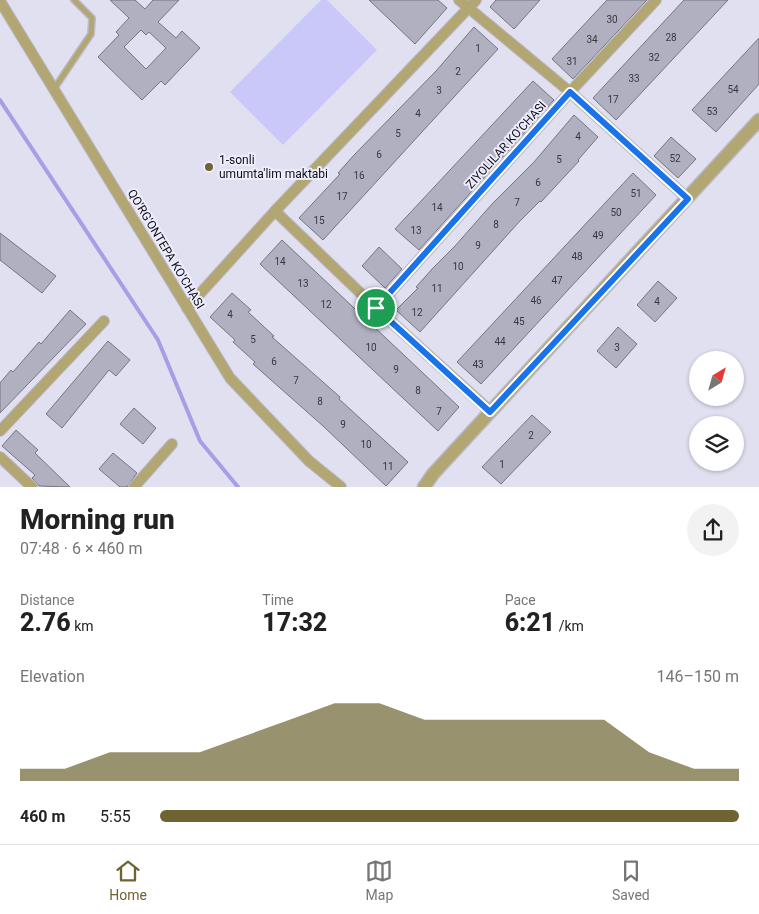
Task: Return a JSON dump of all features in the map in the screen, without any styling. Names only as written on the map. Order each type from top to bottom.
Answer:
[{"type":"street","points":[[460,0],[472,4],[688,199]]},
{"type":"street","name":"ZIYOLILAR KO'CHASI","points":[[376,308],[570,92],[656,0]]},
{"type":"street","name":"QO'RG'ONTEPA KO'CHASI","points":[[0,1],[230,378],[309,461],[340,486]]},
{"type":"street","points":[[187,308],[472,4]]},
{"type":"street","points":[[424,486],[759,120]]},
{"type":"street","points":[[276,211],[376,308],[490,412]]},
{"type":"street","points":[[0,431],[104,321]]},
{"type":"street","points":[[134,486],[172,444]]},
{"type":"street","points":[[0,457],[32,486]]},
{"type":"lane","points":[[54,89],[91,34],[92,18],[74,0]]},
{"type":"shaded area","points":[[321,0],[327,0],[377,50],[283,145],[230,92]]},
{"type":"building","points":[[110,0],[135,0],[145,9],[153,0],[179,0],[158,22],[176,38],[182,31],[200,48],[165,85],[161,81],[142,100],[98,57],[119,35],[116,32],[129,18]],"holes":[[[141,30],[146,35],[149,32],[166,48],[146,69],[124,47]]]},
{"type":"building","points":[[369,0],[438,0],[447,8],[415,44]]},
{"type":"building","points":[[496,0],[540,0],[514,29],[490,7]]},
{"type":"building","points":[[607,0],[647,0],[573,79],[552,59]]},
{"type":"building","points":[[684,0],[728,0],[616,120],[593,98]]},
{"type":"building","points":[[474,27],[498,49],[323,240],[299,218],[340,174],[338,173],[355,154],[436,71]]},
{"type":"building","points":[[759,38],[759,84],[716,132],[692,110]]},
{"type":"building","points":[[533,81],[554,100],[419,250],[395,229]]},
{"type":"building","points":[[574,115],[598,137],[579,161],[541,202],[519,222],[420,332],[396,310],[418,288],[416,287],[492,204],[534,162]]},
{"type":"building","points":[[671,137],[696,159],[678,178],[654,156]]},
{"type":"building","points":[[633,173],[656,195],[481,384],[457,362]]},
{"type":"building","points":[[0,233],[56,276],[42,293],[0,260]]},
{"type":"building","points":[[282,240],[459,407],[438,431],[260,264]]},
{"type":"building","points":[[379,247],[402,269],[385,288],[362,266]]},
{"type":"building","points":[[658,281],[677,298],[655,322],[637,305]]},
{"type":"building","points":[[232,293],[251,310],[248,312],[274,336],[272,337],[340,397],[339,399],[408,462],[386,486],[323,426],[253,364],[255,362],[233,342],[235,340],[210,317]]},
{"type":"building","points":[[70,310],[86,324],[0,413],[0,383],[11,370],[13,372],[39,342],[41,344]]},
{"type":"building","points":[[618,327],[637,344],[616,368],[597,351]]},
{"type":"building","points":[[108,341],[130,360],[116,376],[109,370],[62,428],[46,414]]},
{"type":"building","points":[[134,408],[156,428],[143,444],[120,424]]},
{"type":"building","points":[[532,415],[551,432],[501,484],[482,467]]},
{"type":"building","points":[[16,430],[38,450],[35,453],[70,487],[39,486],[32,478],[35,475],[2,446]]},
{"type":"building","points":[[113,453],[137,473],[127,487],[120,487],[99,469]]},
{"type":"waterway","points":[[0,100],[158,340],[200,441],[238,487]]},
{"type":"place","name":"1-sonli umumta'lim maktabi","points":[[209,167]]},
{"type":"route","points":[[570,92],[688,199],[490,412],[376,308],[570,92]]}]
